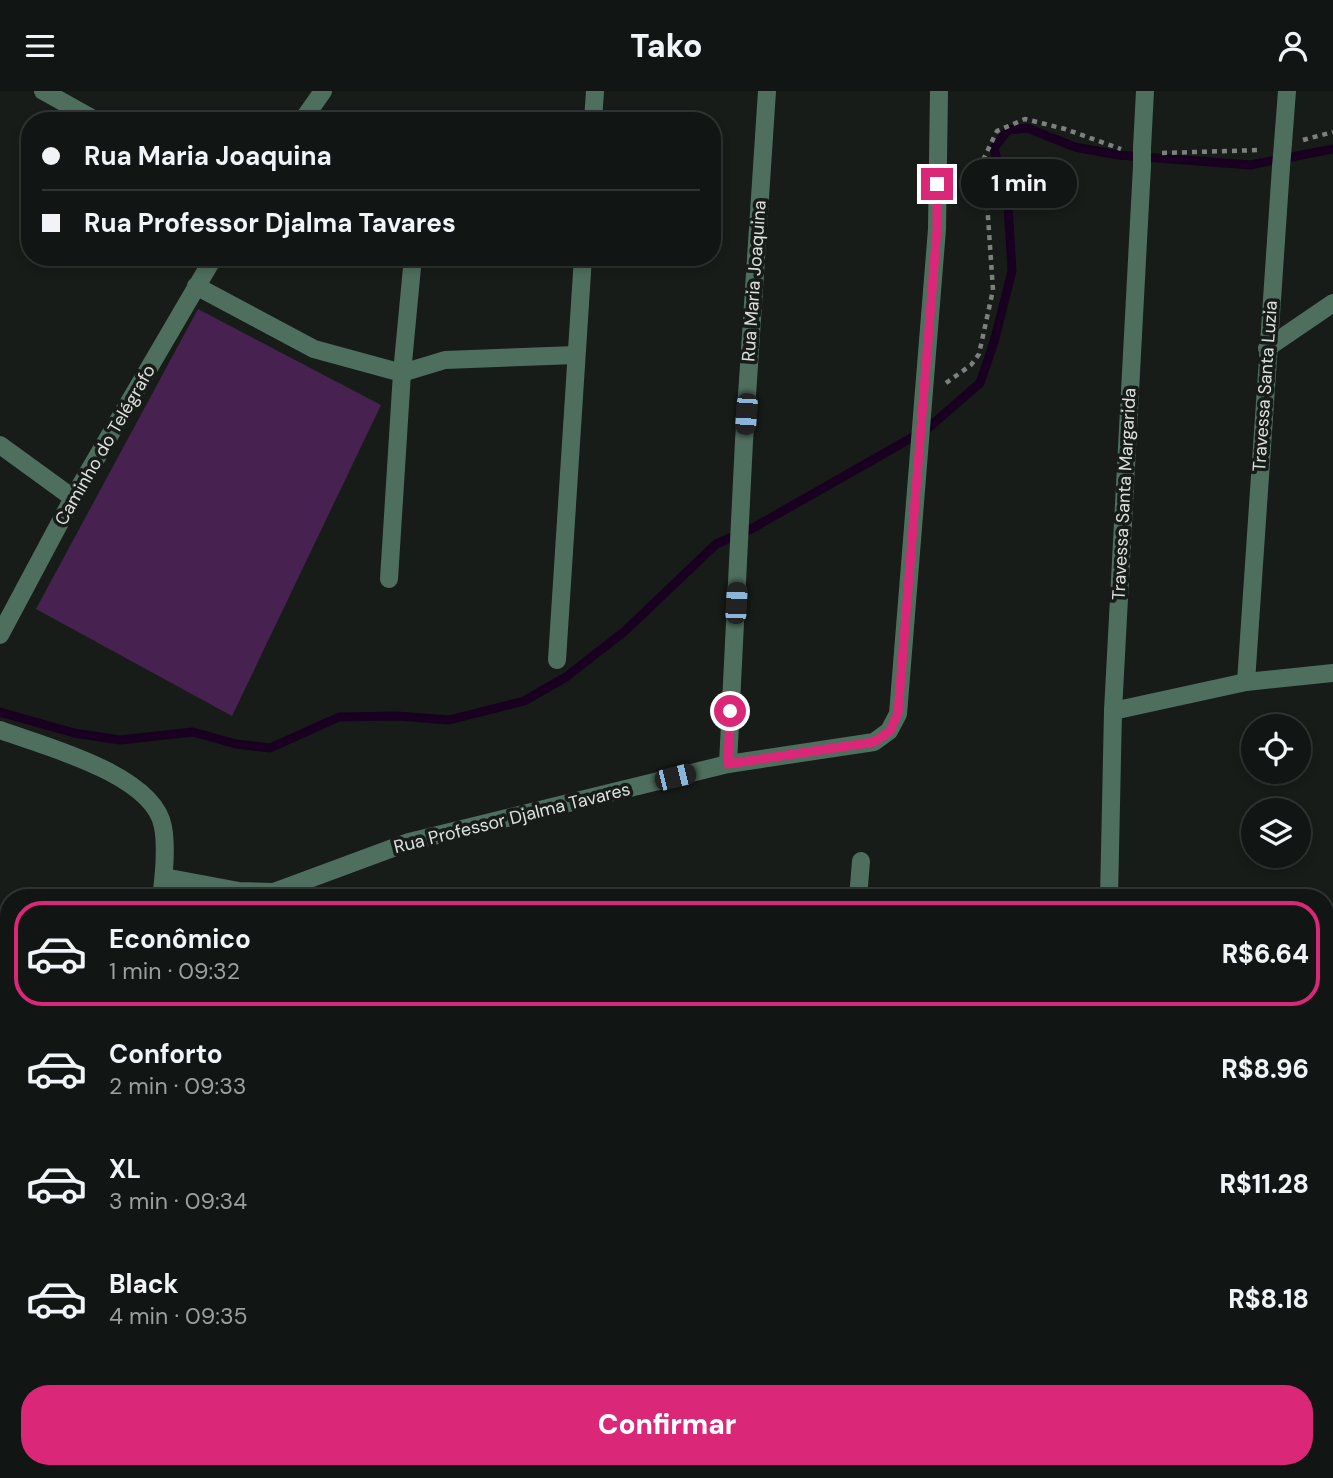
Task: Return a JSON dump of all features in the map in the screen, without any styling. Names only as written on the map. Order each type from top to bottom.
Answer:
[{"type":"street","points":[[43,91],[81,112]]},
{"type":"street","points":[[308,112],[323,91]]},
{"type":"street","points":[[594,112],[595,91]]},
{"type":"street","name":"Rua Maria Joaquina","points":[[728,764],[744,441],[767,91]]},
{"type":"street","name":"Rua Professor Djalma Tavares","points":[[282,889],[409,842],[728,764],[874,742],[890,731],[898,713],[937,229],[939,91]]},
{"type":"street","name":"Travessa Santa Margarida","points":[[1109,889],[1113,712],[1145,91]]},
{"type":"street","name":"Travessa Santa Luzia","points":[[1246,682],[1286,91]]},
{"type":"street","name":"Caminho do Telégrafo","points":[[0,635],[73,498],[208,266]]},
{"type":"street","points":[[389,579],[402,373],[412,266]]},
{"type":"street","points":[[557,660],[582,266]]},
{"type":"street","points":[[196,286],[314,349],[402,373],[446,361],[576,355]]},
{"type":"street","points":[[1267,348],[1333,303]]},
{"type":"street","points":[[0,445],[73,498]]},
{"type":"street","points":[[1113,712],[1246,682],[1333,673]]},
{"type":"street","points":[[0,730],[103,767],[155,808],[163,826],[162,889]]},
{"type":"street","points":[[859,889],[861,861]]},
{"type":"street","name":"Rua Professor Djalma Tavares","points":[[164,877],[232,889]]},
{"type":"path","points":[[923,400],[971,365],[979,354],[993,290],[984,157],[997,131],[1025,119],[1143,154],[1248,153],[1333,132]]},
{"type":"shaded area","points":[[198,309],[381,405],[232,716],[36,609]]},
{"type":"waterway","points":[[0,712],[74,733],[120,740],[193,732],[236,744],[270,748],[339,717],[397,716],[449,720],[524,701],[566,677],[625,631],[716,544],[753,528],[927,429],[980,383],[994,342],[1012,271],[1008,205],[994,148],[1008,130],[1027,128],[1075,147],[1118,155],[1250,165],[1333,149]]},
{"type":"route","points":[[730,711],[728,764],[874,742],[890,731],[898,713],[937,229],[937,184]]}]
